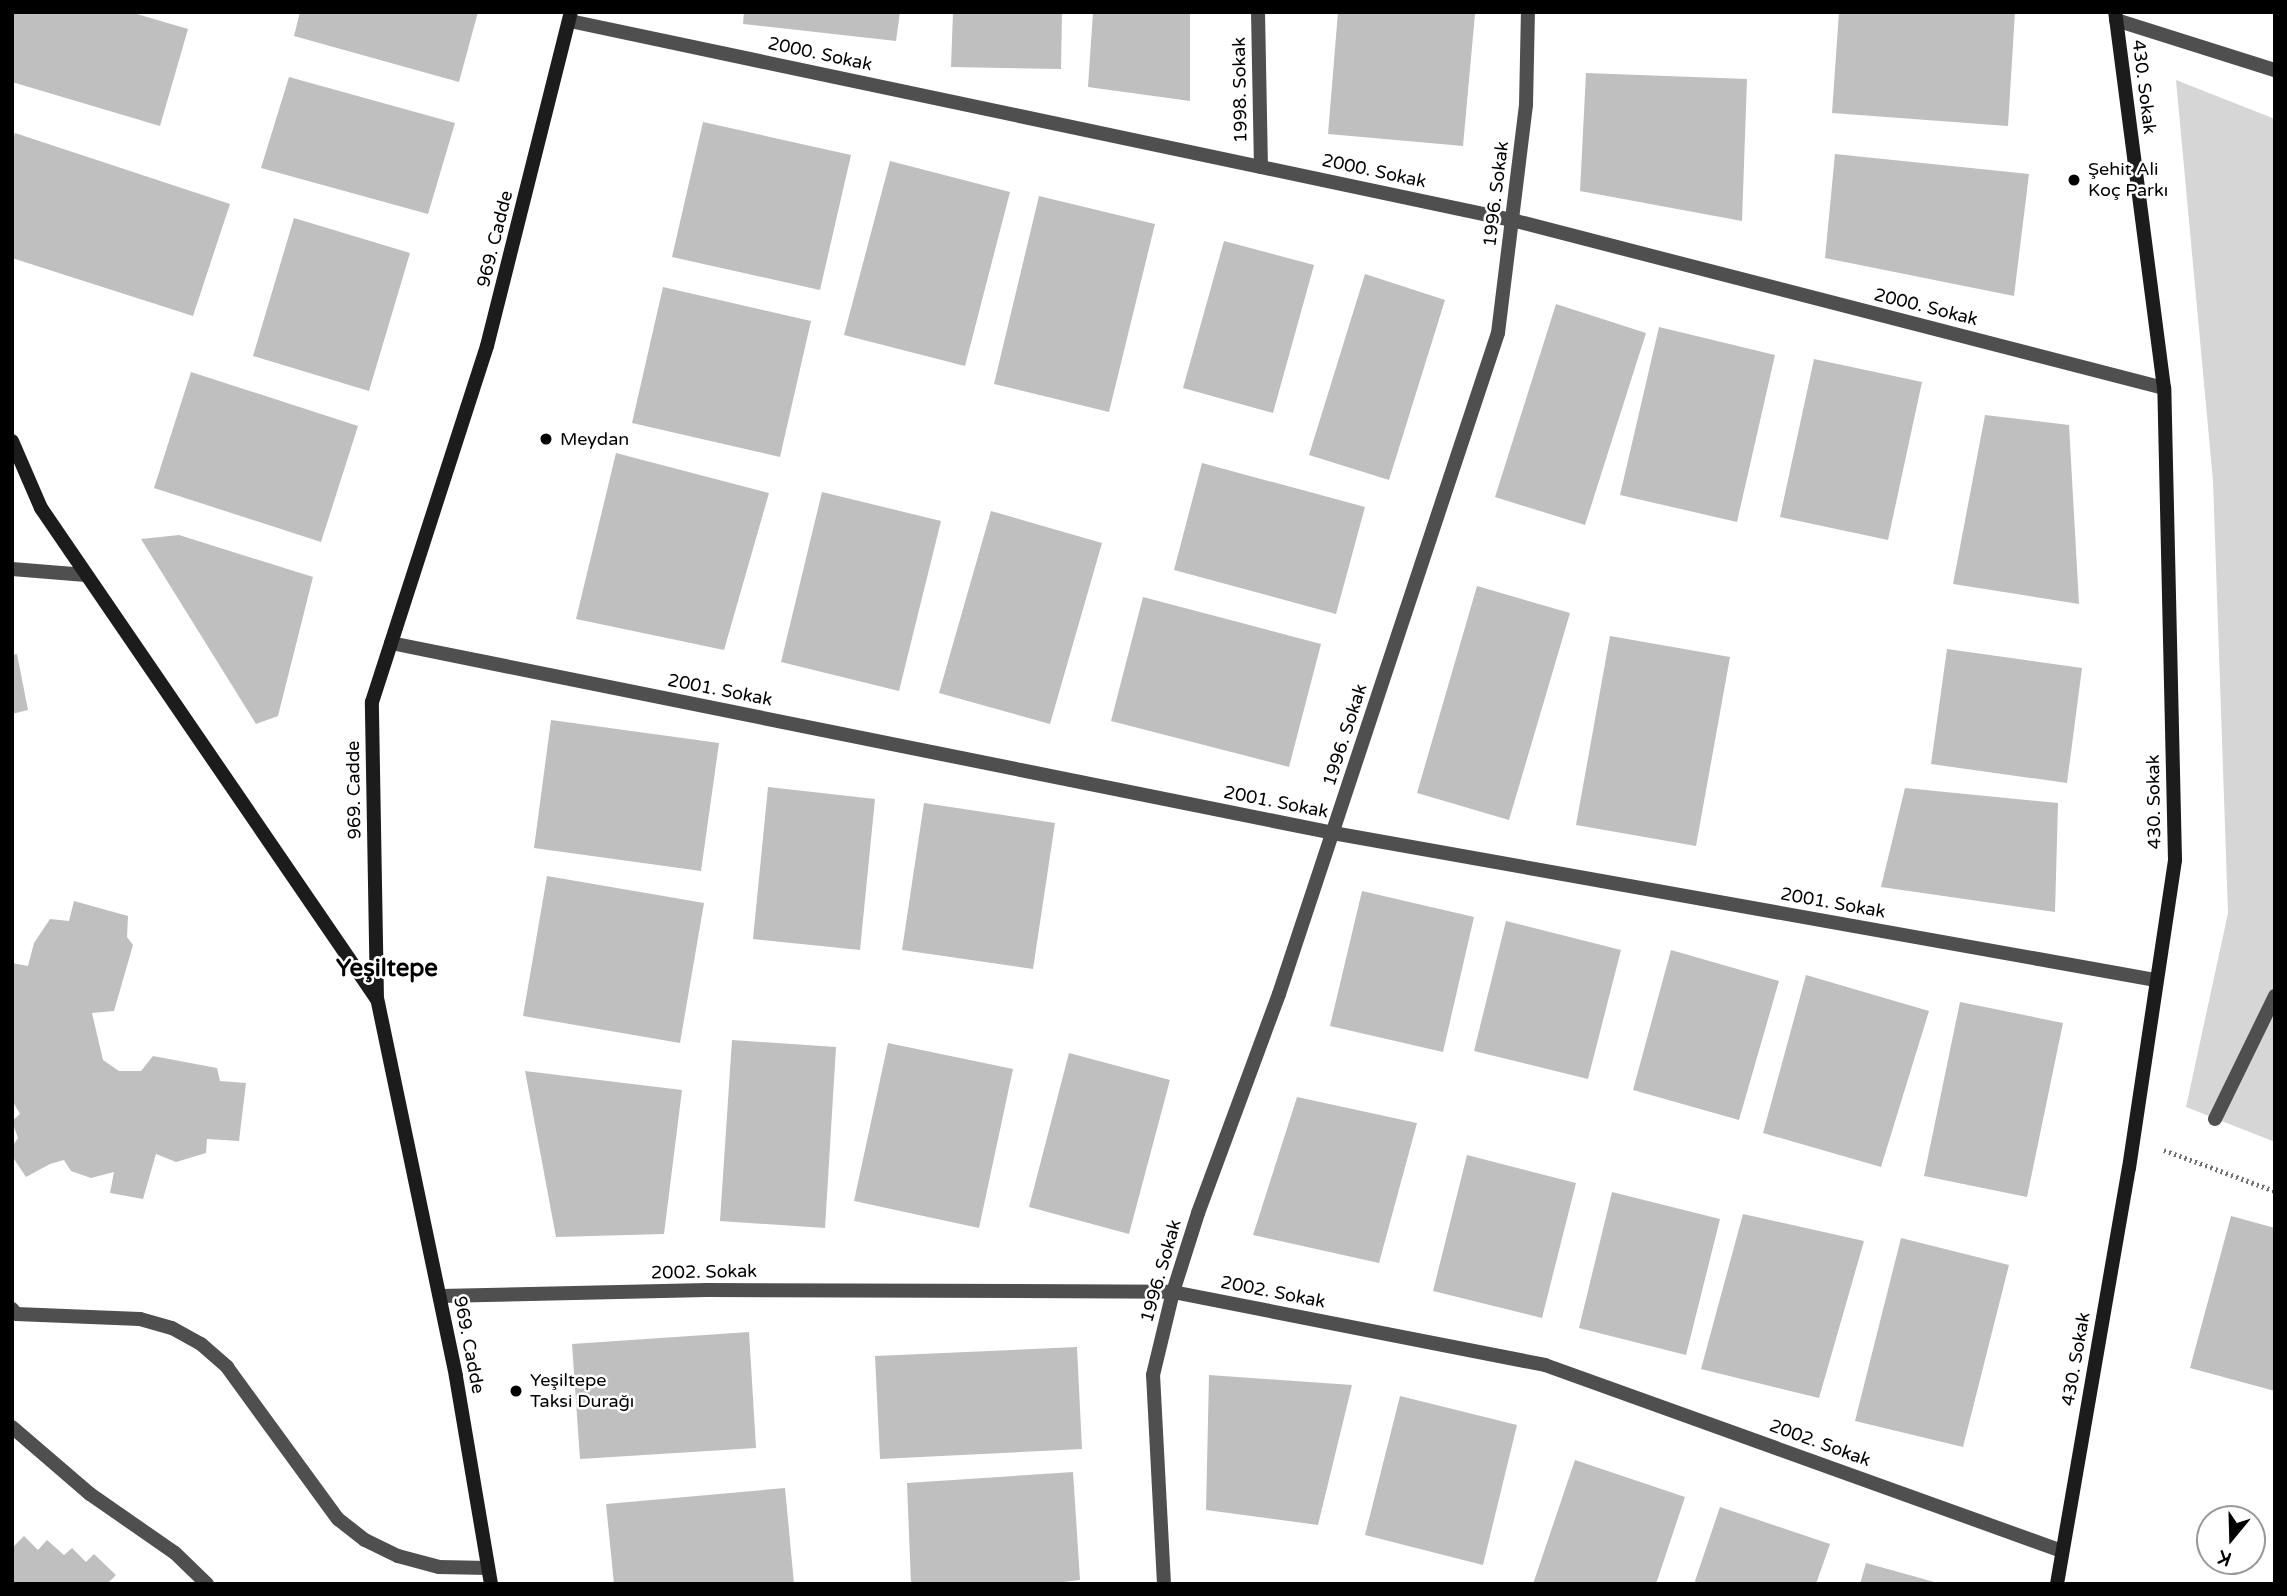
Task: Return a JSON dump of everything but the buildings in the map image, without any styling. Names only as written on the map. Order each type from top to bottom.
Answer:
[{"type":"street","name":"1998. Sokak","points":[[1258,12],[1261,167]]},
{"type":"street","name":"1996. Sokak","points":[[1164,1584],[1153,1375],[1173,1292],[1198,1213],[1279,994],[1498,333],[1526,105],[1528,12]]},
{"type":"street","points":[[2115,16],[2275,70]]},
{"type":"street","name":"430. Sokak","points":[[2057,1584],[2133,1139],[2175,860],[2164,388],[2115,16]]},
{"type":"street","name":"2000. Sokak","points":[[571,17],[1512,220],[2164,388]]},
{"type":"street","name":"969. Cadde","points":[[491,1584],[440,1296],[377,999],[372,702],[487,346],[571,17]]},
{"type":"street","points":[[12,441],[41,508],[377,999]]},
{"type":"street","points":[[12,569],[86,575]]},
{"type":"street","name":"2001. Sokak","points":[[391,643],[1333,833],[2157,980]]},
{"type":"street","points":[[2215,1119],[2275,996]]},
{"type":"street","name":"2002. Sokak","points":[[440,1296],[706,1290],[1173,1292],[1545,1365],[2062,1551]]},
{"type":"street","points":[[14,1314],[140,1319],[201,1344],[228,1367],[338,1519],[365,1540],[398,1556],[439,1567],[488,1568]]},
{"type":"street","points":[[12,1427],[90,1494],[175,1553],[207,1584]]},
{"type":"path","points":[[2133,1139],[2275,1191]]},
{"type":"shaded area","points":[[2176,80],[2275,119],[2275,1142],[2186,1107],[2228,913],[2213,481]]},
{"type":"place","name":"Şehit Ali Koç Parkı","points":[[2074,180]]},
{"type":"place","name":"Meydan","points":[[546,439]]},
{"type":"place","name":"Yeşiltepe Taksi Durağı","points":[[516,1391]]},
{"type":"district","name":"Yeşiltepe","points":[[387,969]]}]
